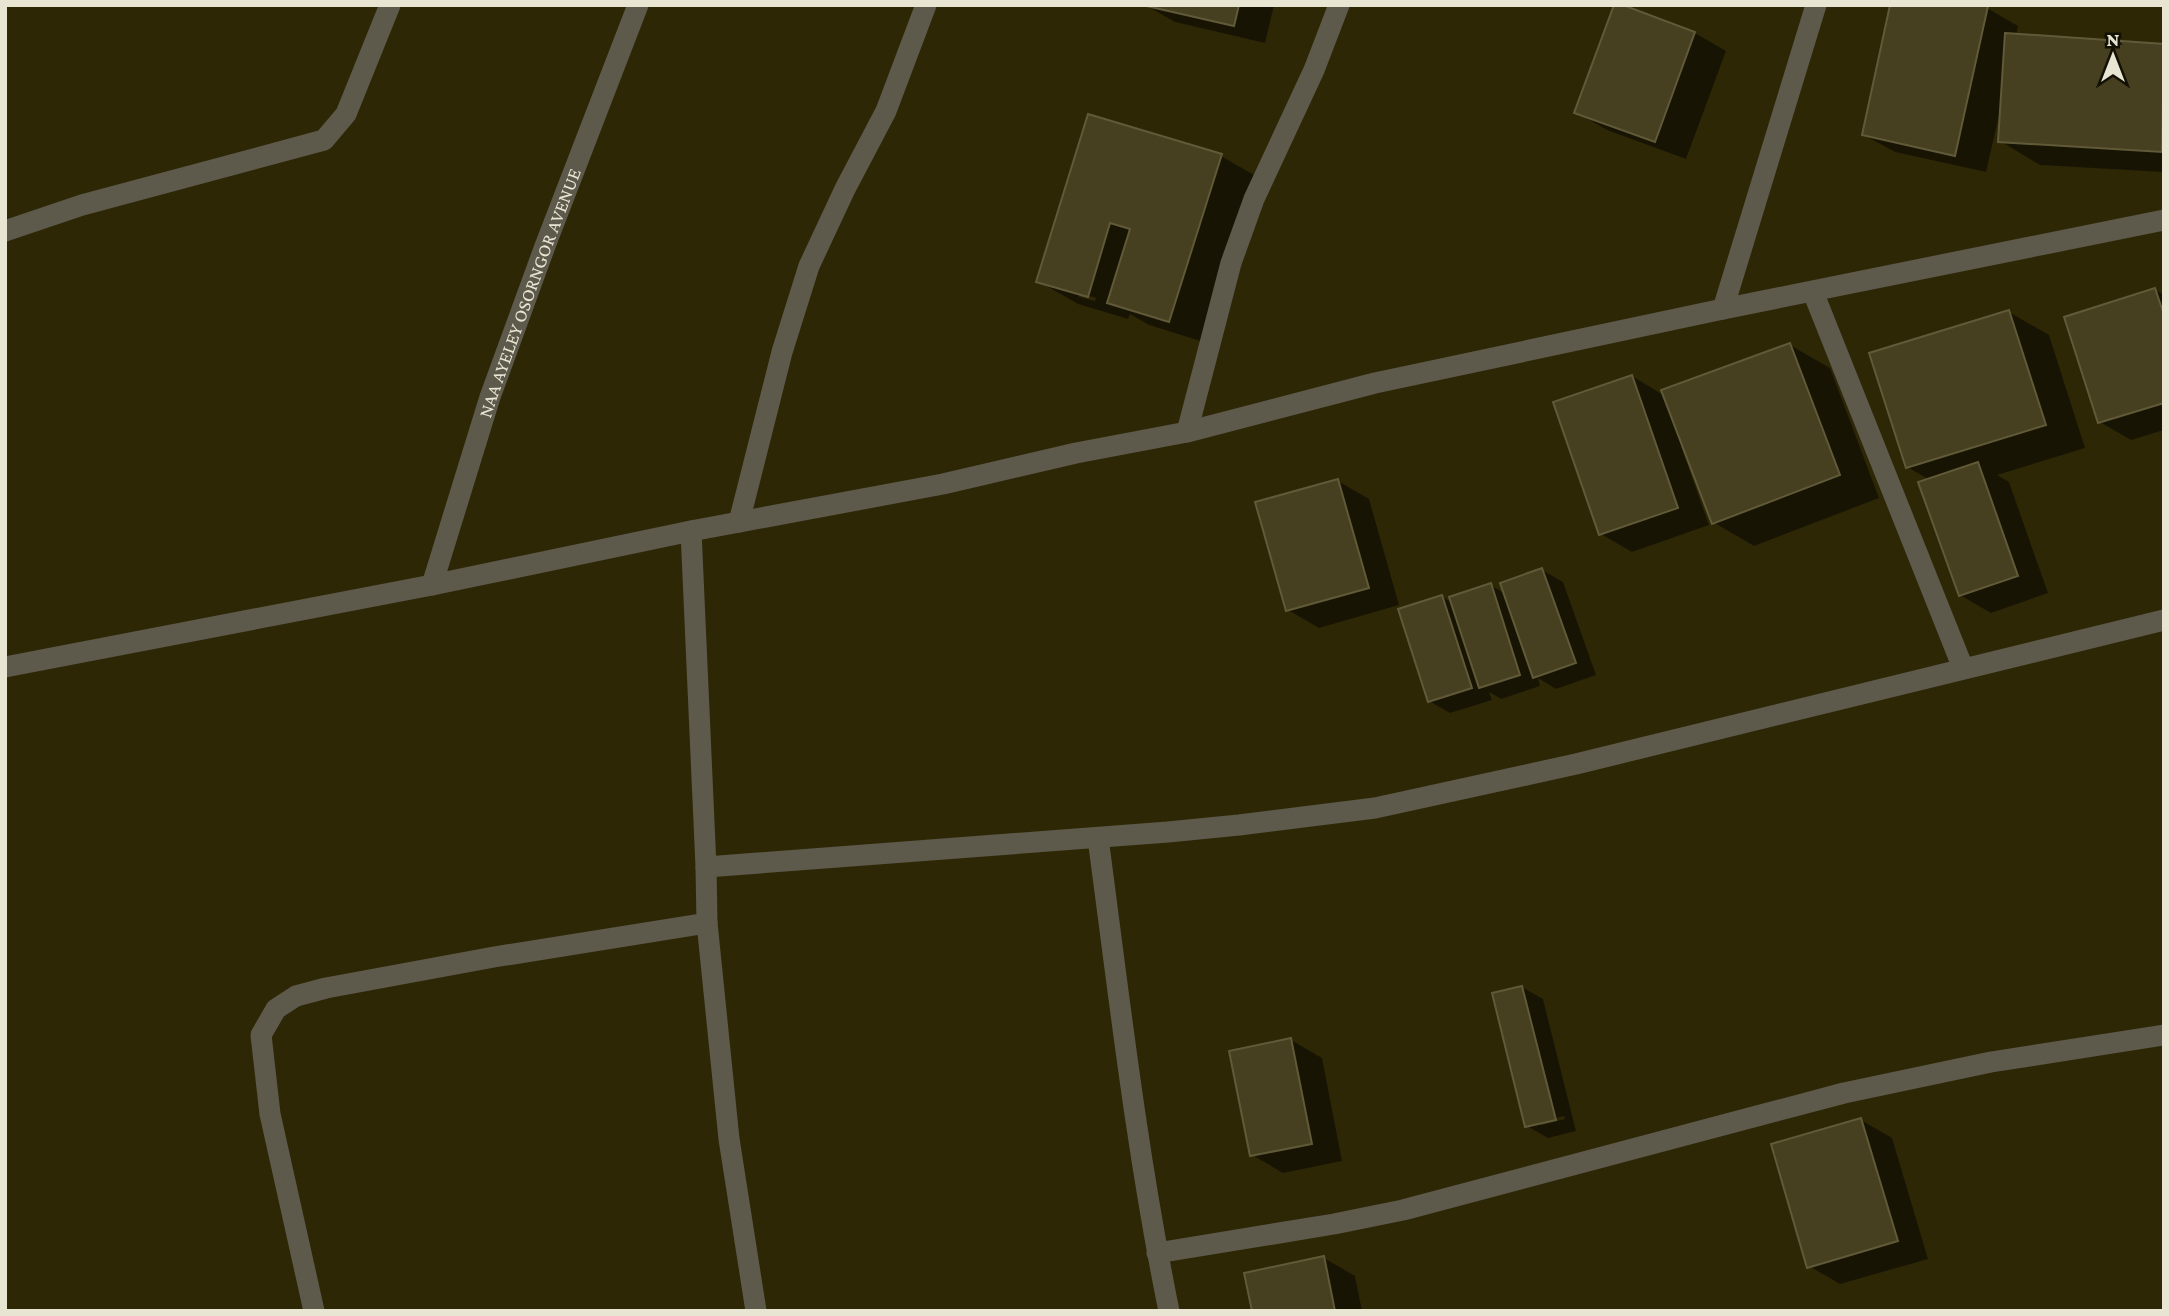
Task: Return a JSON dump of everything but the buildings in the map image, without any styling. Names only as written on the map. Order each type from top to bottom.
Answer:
[{"type":"street","points":[[5,231],[82,205],[324,140],[346,114],[390,5]]},
{"type":"street","name":"NAA AYELEY OSORNGOR AVENUE","points":[[432,585],[490,397],[638,5]]},
{"type":"street","points":[[739,522],[782,352],[809,266],[886,111],[926,5]]},
{"type":"street","points":[[1187,432],[1231,263],[1254,199],[1314,70],[1339,5]]},
{"type":"street","points":[[1723,309],[1816,5]]},
{"type":"street","points":[[5,667],[432,585],[691,531],[943,484],[1076,453],[1187,432],[1375,383],[2164,220]]},
{"type":"street","points":[[1813,292],[1963,668]]},
{"type":"street","points":[[691,531],[707,923],[729,1139],[756,1311]]},
{"type":"street","points":[[706,867],[1098,838],[1239,825],[1375,808],[1576,764],[2164,620]]},
{"type":"street","points":[[1098,838],[1122,1021],[1157,1254],[1169,1311]]},
{"type":"street","points":[[314,1311],[270,1114],[261,1035],[276,1009],[296,996],[326,988],[494,957],[707,923]]},
{"type":"street","points":[[1157,1254],[1334,1224],[1403,1209],[1844,1093],[1992,1062],[2164,1035]]}]
